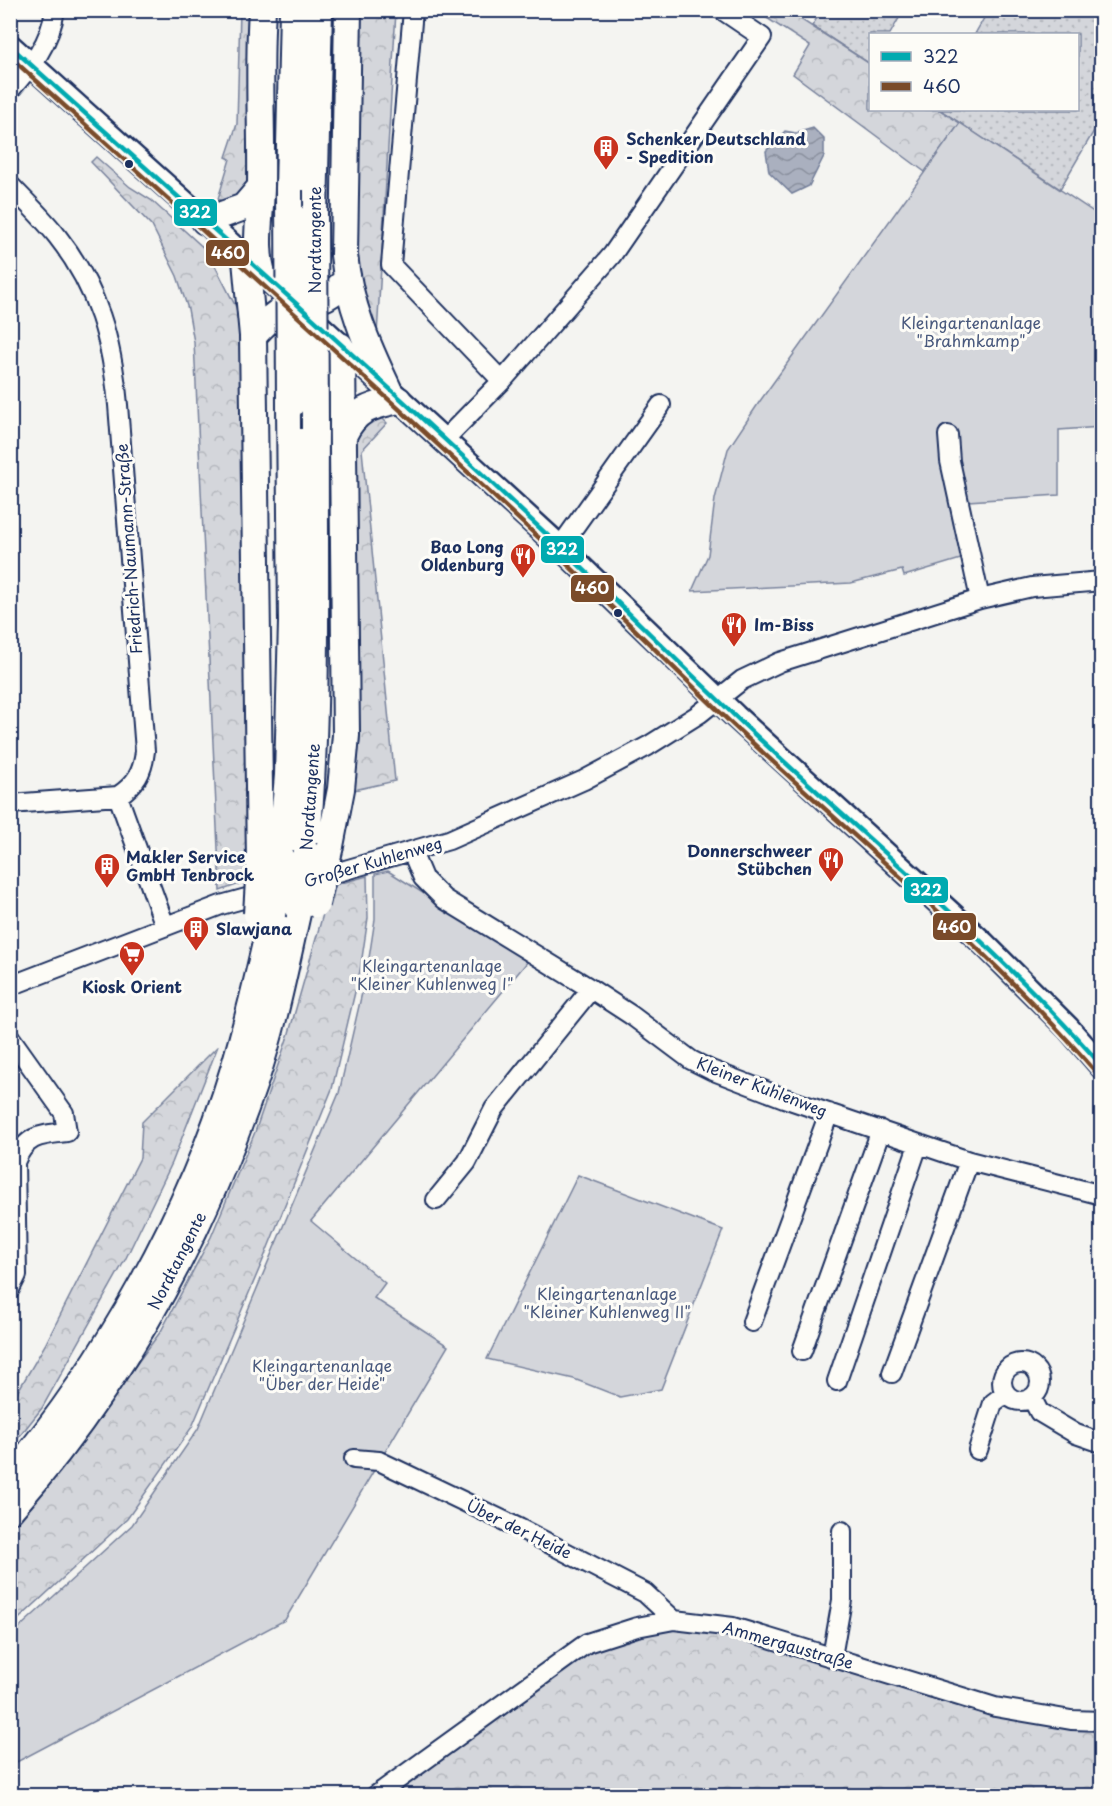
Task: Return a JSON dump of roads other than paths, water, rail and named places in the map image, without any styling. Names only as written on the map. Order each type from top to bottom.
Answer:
[{"type":"highway","points":[[262,10],[259,261],[254,268],[253,336],[271,861],[264,917],[246,978],[264,1009],[297,975],[318,849],[341,789],[346,735],[344,434],[340,346]]},
{"type":"highway","name":"Nordtangente","points":[[271,861],[288,775],[292,622],[290,190],[293,10]]},
{"type":"highway","name":"Nordtangente","points":[[318,849],[313,775],[316,586],[315,214],[319,10]]},
{"type":"highway","points":[[344,434],[351,420],[393,394],[361,331],[347,279],[344,255],[348,10]]},
{"type":"highway","points":[[205,221],[244,207],[261,187]]},
{"type":"highway","points":[[253,336],[278,313],[321,300],[331,295],[347,279]]},
{"type":"highway","name":"Nordtangente","points":[[10,1477],[46,1433],[82,1383],[149,1271],[179,1210],[208,1142],[233,1072],[264,1009]]},
{"type":"highway","name":"Nordtangente","points":[[10,1510],[66,1444],[99,1397],[135,1342],[168,1282],[230,1150],[255,1079],[264,1009]]},
{"type":"main road","points":[[10,46],[205,221],[560,547],[718,700],[982,943],[1068,1028],[1101,1066]]},
{"type":"street","points":[[10,90],[32,66],[48,40],[56,10]]},
{"type":"street","points":[[413,10],[391,265],[502,381]]},
{"type":"street","points":[[443,441],[502,381],[612,255],[762,37],[722,10]]},
{"type":"street","name":"Friedrich-Naumann-Straße","points":[[10,185],[56,233],[85,275],[104,324],[116,376],[145,752],[138,778],[129,789],[118,796]]},
{"type":"street","points":[[560,547],[661,405]]},
{"type":"street","points":[[948,435],[950,461],[980,599]]},
{"type":"street","name":"Großer Kuhlenweg","points":[[10,986],[221,905],[412,852],[486,825],[584,780],[648,746],[718,700],[741,680],[780,662],[980,599],[1032,587],[1101,581]]},
{"type":"street","points":[[10,804],[118,796],[165,926]]},
{"type":"street","name":"Kleiner Kuhlenweg","points":[[412,852],[423,879],[444,899],[591,989],[631,1015],[691,1060],[711,1070],[969,1161],[1101,1196]]},
{"type":"street","points":[[436,1200],[467,1162],[494,1109],[591,989]]},
{"type":"street","points":[[10,1037],[64,1113],[67,1132],[34,1137],[22,1148],[15,1162],[17,1275],[10,1289]]},
{"type":"street","points":[[752,1322],[829,1113]]},
{"type":"street","points":[[802,1351],[880,1130]]},
{"type":"street","points":[[837,1382],[918,1144]]},
{"type":"street","points":[[892,1373],[969,1161]]},
{"type":"street","points":[[1027,1363],[1038,1373],[1039,1388],[1032,1398],[1019,1401],[1005,1394],[1001,1386],[1004,1371],[1009,1366],[1027,1363]]},
{"type":"street","points":[[978,1450],[993,1403],[1005,1394]]},
{"type":"street","points":[[1032,1398],[1039,1412],[1076,1434],[1101,1443]]},
{"type":"street","name":"Über der Heide","points":[[354,1459],[378,1461],[519,1528],[645,1593],[674,1620]]},
{"type":"street","points":[[832,1657],[842,1600],[842,1531]]},
{"type":"street","name":"Ammergaustraße","points":[[375,1796],[587,1643],[637,1627],[674,1620],[733,1627],[995,1707],[1071,1720],[1101,1721]]},
{"type":"water","points":[[813,128],[824,139],[824,156],[809,186],[792,194],[769,172],[766,151],[785,131],[796,133]]},
{"type":"place","name":"Schenker Deutschland - Spedition","points":[[606,171]]},
{"type":"place","name":"Bao Long Oldenburg","points":[[523,579]]},
{"type":"place","name":"Im-Biss","points":[[734,648]]},
{"type":"place","name":"Donnerschweer Stübchen","points":[[831,883]]},
{"type":"place","name":"Makler Service GmbH Tenbrock","points":[[107,889]]},
{"type":"place","name":"Slawjana","points":[[196,952]]},
{"type":"place","name":"Kiosk Orient","points":[[132,977]]},
{"type":"park label","name":"Kleingartenanlage \"Brahmkamp\"","points":[[971,332]]},
{"type":"park label","name":"Kleingartenanlage \"Kleiner Kuhlenweg I\"","points":[[432,975]]},
{"type":"park label","name":"Kleingartenanlage \"Kleiner Kuhlenweg II\"","points":[[607,1303]]},
{"type":"park label","name":"Kleingartenanlage \"Über der Heide\"","points":[[322,1375]]}]
